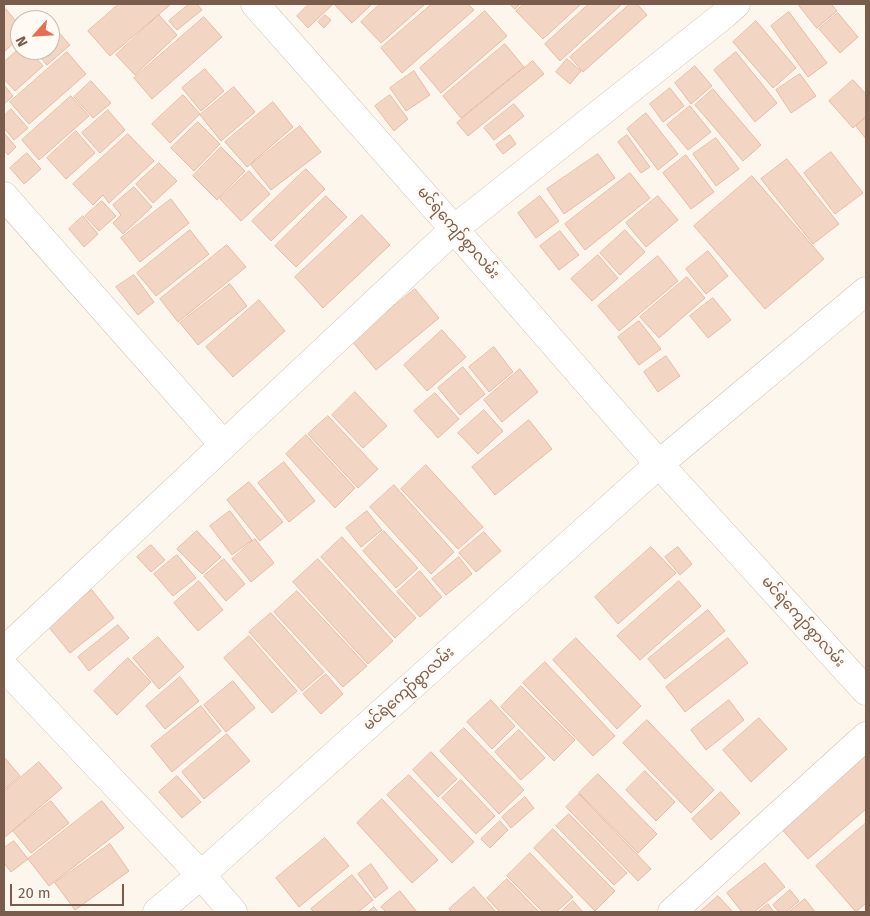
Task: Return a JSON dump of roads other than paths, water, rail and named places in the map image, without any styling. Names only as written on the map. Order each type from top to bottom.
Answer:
[{"type":"street","name":"မင်ရဲကျော်စွာလမ်း","points":[[255,4],[659,464],[866,691]]},
{"type":"street","points":[[4,651],[454,229],[725,7]]},
{"type":"street","points":[[4,196],[223,444]]},
{"type":"street","name":"မင်ရဲကျော်စွာလမ်း","points":[[157,912],[201,875],[659,464],[866,291]]},
{"type":"street","points":[[4,667],[201,875],[233,912]]},
{"type":"street","points":[[672,912],[866,736]]}]
